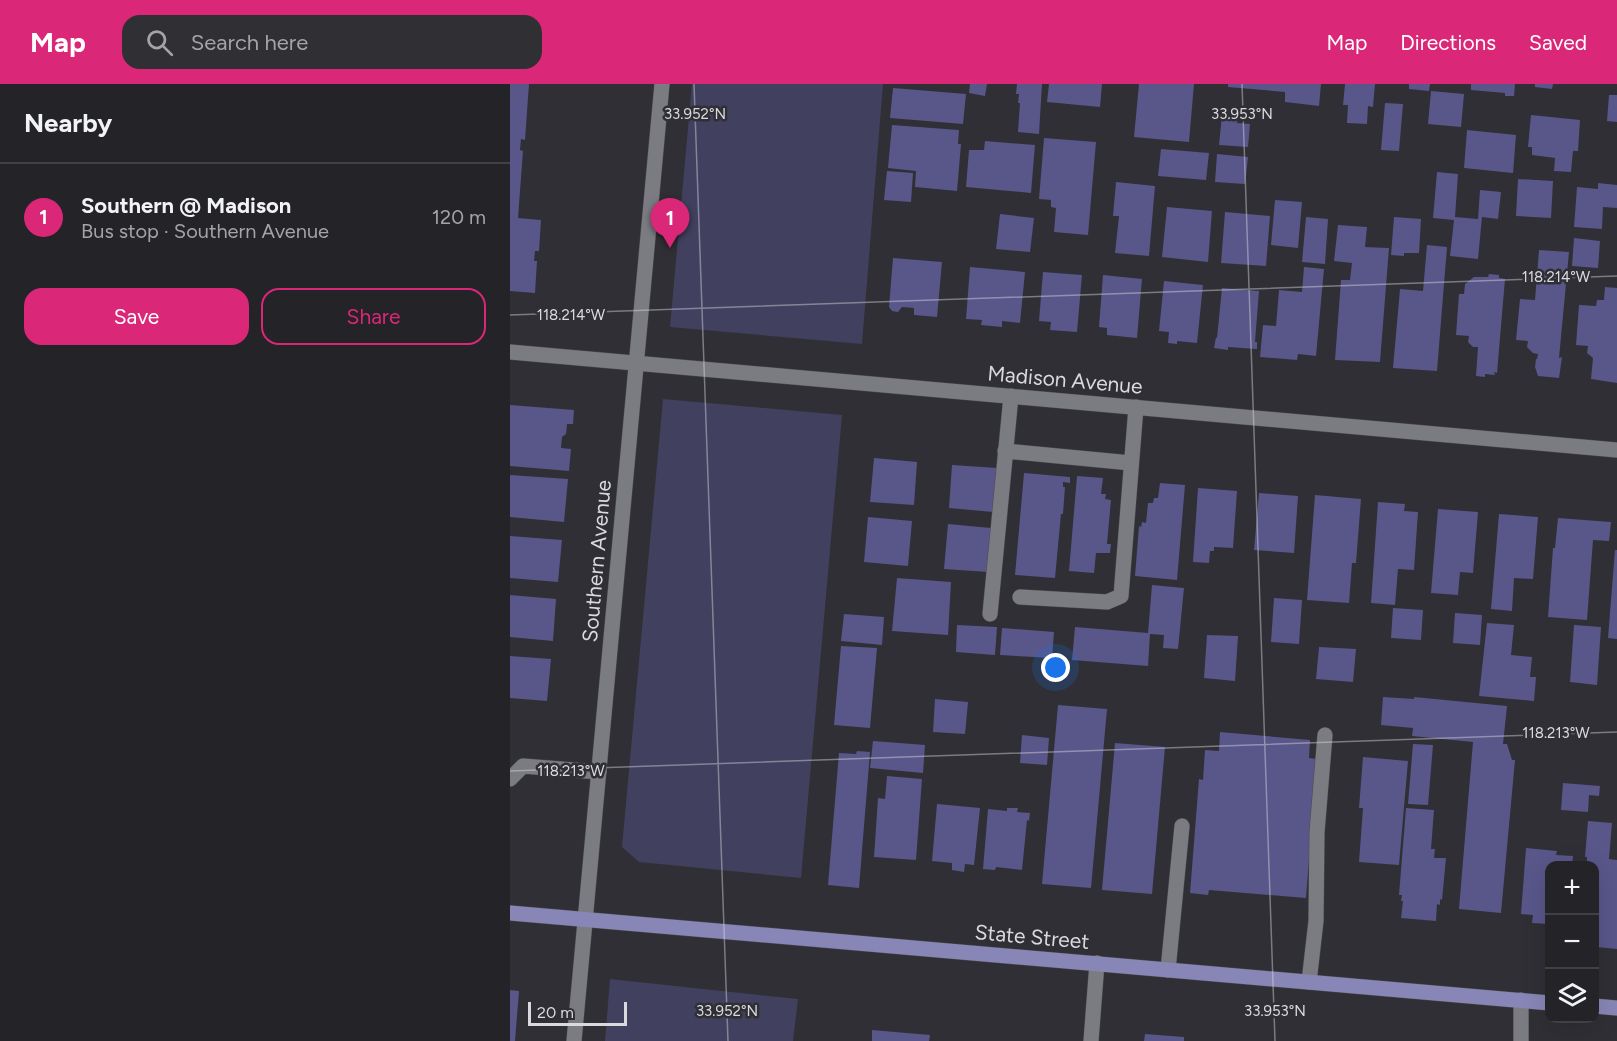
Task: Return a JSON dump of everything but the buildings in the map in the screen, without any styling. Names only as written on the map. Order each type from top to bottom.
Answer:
[{"type":"main road","name":"State Street","points":[[510,913],[1545,1002]]},
{"type":"main road","points":[[1599,1006],[1617,1008]]},
{"type":"street","name":"Southern Avenue","points":[[574,1041],[662,84]]},
{"type":"street","name":"Madison Avenue","points":[[510,352],[1617,450]]},
{"type":"street","points":[[990,614],[1011,396]]},
{"type":"street","points":[[1020,597],[1107,602],[1121,597],[1136,408]]},
{"type":"street","points":[[1005,451],[1131,463]]},
{"type":"street","points":[[1309,982],[1316,921],[1317,832],[1325,735]]},
{"type":"street","points":[[510,779],[523,766],[599,772]]},
{"type":"street","points":[[1168,969],[1182,826]]},
{"type":"street","points":[[1091,1041],[1097,963]]},
{"type":"street","points":[[1521,1000],[1521,1041]]},
{"type":"shaded area","points":[[692,84],[883,84],[862,344],[670,327]]},
{"type":"shaded area","points":[[663,399],[842,415],[801,878],[639,862],[622,847]]},
{"type":"shaded area","points":[[610,979],[798,999],[793,1041],[605,1041]]},
{"type":"place","name":"Southern @ Madison","points":[[670,248]]}]
